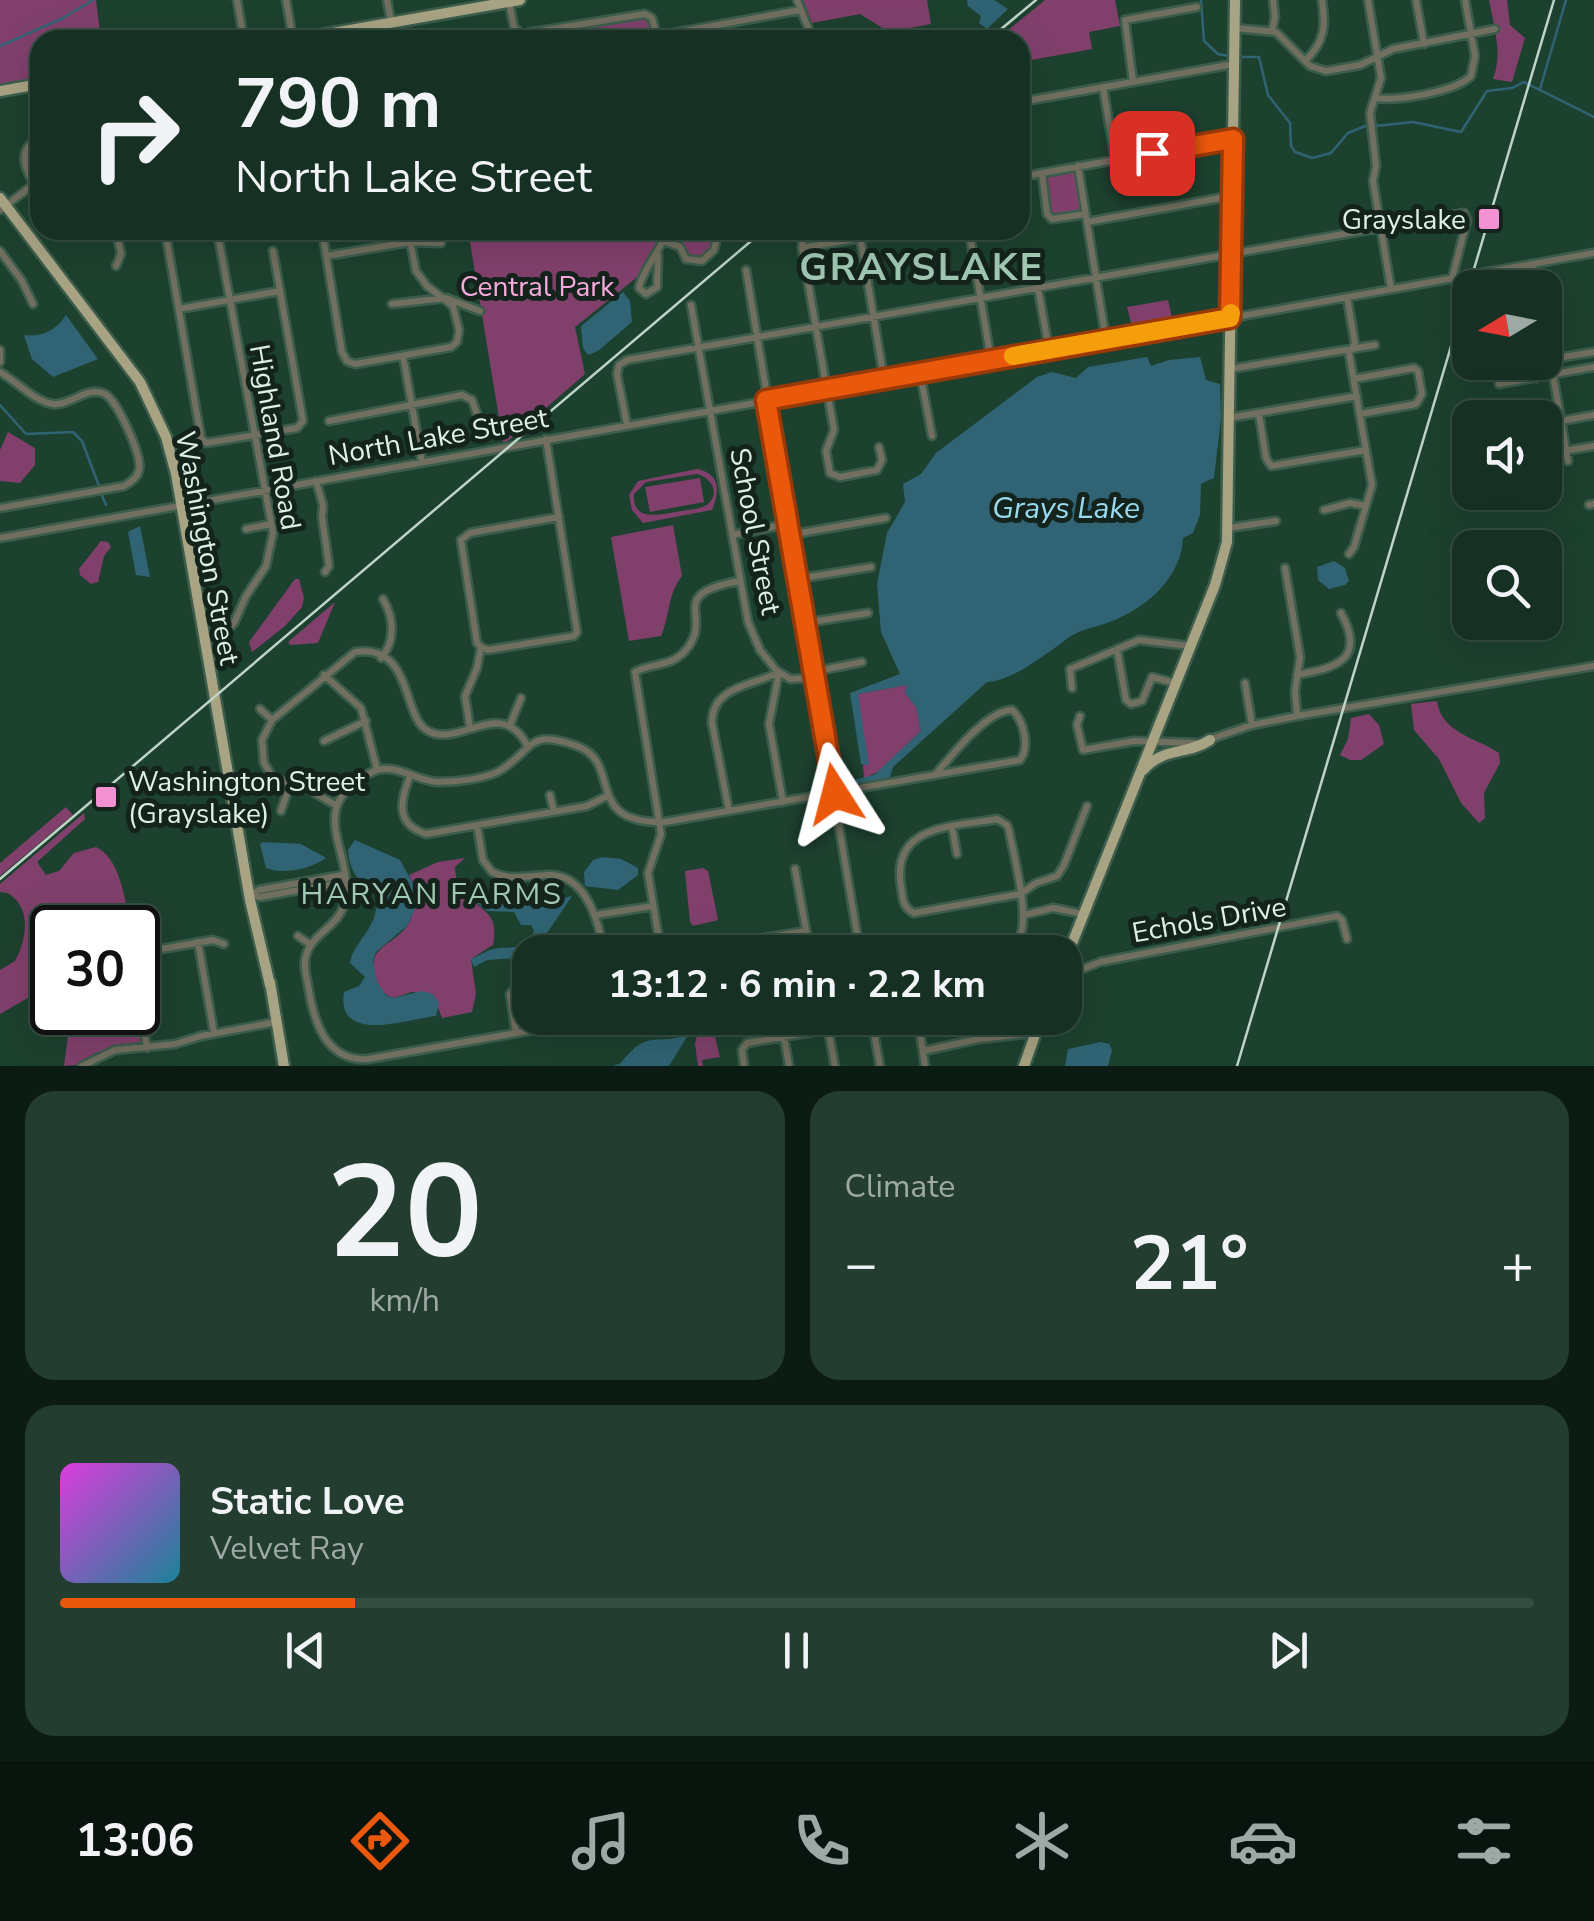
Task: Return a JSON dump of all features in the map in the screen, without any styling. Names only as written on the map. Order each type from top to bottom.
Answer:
[{"type":"main road","points":[[1075,935],[1220,573],[1227,528],[1236,0]]},
{"type":"main road","points":[[351,30],[515,1]]},
{"type":"main road","points":[[0,92],[30,86]]},
{"type":"main road","name":"Washington Street","points":[[2,205],[140,382],[166,436],[182,505],[284,1066]]},
{"type":"main road","points":[[1139,774],[1160,754],[1194,748],[1210,740]]},
{"type":"main road","points":[[1024,1066],[1034,1035]]},
{"type":"street","points":[[237,0],[242,30]]},
{"type":"street","points":[[286,0],[291,30]]},
{"type":"street","points":[[388,0],[391,23]]},
{"type":"street","points":[[797,0],[809,30]]},
{"type":"street","points":[[1272,31],[1273,0]]},
{"type":"street","points":[[1305,62],[1325,32],[1322,0]]},
{"type":"street","points":[[1368,0],[1381,78],[1370,113],[1376,166],[1372,181],[1391,290]]},
{"type":"street","points":[[1416,0],[1424,44]]},
{"type":"street","points":[[1375,98],[1464,83],[1474,72],[1476,62],[1465,0]]},
{"type":"street","points":[[515,1],[517,30]]},
{"type":"street","points":[[1133,82],[1125,20],[1197,8]]},
{"type":"street","points":[[699,30],[800,10]]},
{"type":"street","points":[[546,30],[645,14],[652,18],[656,30]]},
{"type":"street","points":[[1235,28],[1272,31],[1282,36],[1305,62],[1326,71],[1360,65],[1393,49],[1495,29]]},
{"type":"street","points":[[1030,100],[1234,64]]},
{"type":"street","points":[[1103,87],[1115,160]]},
{"type":"street","points":[[1030,175],[1233,139]]},
{"type":"street","points":[[30,144],[24,147],[24,163],[30,176]]},
{"type":"street","points":[[1078,166],[1106,340]]},
{"type":"street","points":[[1042,173],[1048,214],[1052,218],[1086,218],[1232,196]]},
{"type":"street","points":[[2,205],[30,187]]},
{"type":"street","points":[[628,425],[618,374],[620,365],[627,360],[1460,213],[1467,217],[1454,270]]},
{"type":"street","points":[[116,266],[120,254],[118,240]]},
{"type":"street","points":[[167,240],[206,443],[302,424],[273,251]]},
{"type":"street","name":"Highland Road","points":[[219,240],[272,524],[271,560],[246,596],[237,618],[220,638]]},
{"type":"street","points":[[324,240],[342,352],[349,362],[358,364],[451,347],[458,342],[456,312],[446,298]]},
{"type":"street","points":[[658,255],[657,288],[646,294],[639,288],[640,278],[664,241],[680,247],[686,259],[702,262],[714,250],[717,240]]},
{"type":"street","points":[[803,240],[834,433],[826,451],[830,474],[840,477],[877,470],[882,460],[879,447]]},
{"type":"street","points":[[802,248],[835,240]]},
{"type":"street","points":[[861,240],[884,379]]},
{"type":"street","points":[[971,240],[991,360]]},
{"type":"street","points":[[326,256],[410,242],[442,243]]},
{"type":"street","points":[[410,242],[421,279],[446,298],[480,311]]},
{"type":"street","points":[[0,251],[33,304]]},
{"type":"street","name":"North Lake Street","points":[[1498,270],[1594,254]]},
{"type":"street","points":[[1533,264],[1534,270]]},
{"type":"street","points":[[746,270],[857,935]]},
{"type":"street","name":"North Lake Street","points":[[0,538],[1452,278]]},
{"type":"street","points":[[1038,288],[1049,350]]},
{"type":"street","points":[[179,309],[280,291]]},
{"type":"street","points":[[1347,297],[1355,344],[1350,353],[1372,485],[1349,554]]},
{"type":"street","points":[[392,304],[446,298]]},
{"type":"street","name":"School Street","points":[[691,305],[739,581],[754,639],[779,672]]},
{"type":"street","points":[[1230,369],[1376,345]]},
{"type":"street","points":[[0,350],[0,362]]},
{"type":"street","points":[[1562,358],[1594,352]]},
{"type":"street","points":[[404,356],[422,462]]},
{"type":"street","points":[[1562,372],[1594,367]]},
{"type":"street","points":[[1354,379],[1414,368],[1422,394],[1416,404],[1360,414]]},
{"type":"street","points":[[0,372],[48,403],[65,403],[93,392],[109,396],[140,458],[138,478],[124,486],[0,508]]},
{"type":"street","points":[[920,373],[932,436]]},
{"type":"street","points":[[1499,384],[1524,380]]},
{"type":"street","points":[[330,421],[468,396],[478,420]]},
{"type":"street","points":[[1229,418],[1357,396]]},
{"type":"street","points":[[1258,414],[1268,463],[1274,466],[1366,450]]},
{"type":"street","points":[[1562,421],[1594,415]]},
{"type":"street","points":[[1562,427],[1568,462]]},
{"type":"street","points":[[546,439],[578,629],[576,634],[488,650],[481,647],[477,643],[460,547],[463,537],[559,517]]},
{"type":"street","points":[[1562,451],[1594,446]]},
{"type":"street","points":[[316,481],[323,505],[329,566],[325,572]]},
{"type":"street","points":[[1324,510],[1350,503],[1366,506]]},
{"type":"street","points":[[789,535],[886,518]]},
{"type":"street","points":[[1227,528],[1276,520]]},
{"type":"street","points":[[246,528],[272,524]]},
{"type":"street","points":[[732,535],[787,524]]},
{"type":"street","points":[[797,578],[872,567]]},
{"type":"street","points":[[1285,568],[1300,657],[1297,716]]},
{"type":"street","points":[[658,935],[648,869],[661,839],[635,672],[667,663],[682,654],[694,635],[695,605],[700,594],[709,587],[739,581]]},
{"type":"street","points":[[382,658],[392,634],[384,599]]},
{"type":"street","points":[[805,624],[868,613]]},
{"type":"street","points":[[1297,675],[1336,667],[1346,657],[1349,639],[1341,613]]},
{"type":"street","points":[[1072,688],[1070,669],[1117,649],[1146,639],[1190,646]]},
{"type":"street","points":[[470,728],[465,696],[481,647]]},
{"type":"street","points":[[1117,649],[1131,704],[1140,702],[1152,677],[1175,683]]},
{"type":"street","points":[[337,806],[310,790],[273,778],[264,763],[262,740],[272,720],[355,652],[368,651],[382,658],[404,680],[423,728],[440,734],[510,725],[518,730],[526,745]]},
{"type":"street","points":[[728,811],[713,710],[722,697],[779,672],[798,680],[817,671],[862,662]]},
{"type":"street","points":[[1080,716],[1076,725],[1082,750],[1134,742],[1182,744],[1297,716],[1594,666]]},
{"type":"street","points":[[779,672],[769,724],[783,802]]},
{"type":"street","points":[[324,675],[354,700],[366,721],[378,769]]},
{"type":"street","points":[[1245,683],[1252,725]]},
{"type":"street","points":[[510,725],[521,698]]},
{"type":"street","points":[[260,709],[272,720]]},
{"type":"street","points":[[512,1034],[368,1059],[352,1058],[315,1025],[305,967],[311,944],[340,916],[346,899],[334,826],[337,806],[343,795],[378,769],[438,782],[492,774],[506,767],[526,745],[552,740],[584,749],[599,765],[607,796],[628,818],[659,822],[1020,760],[1025,748],[1018,716],[1012,710],[1003,710],[978,729],[936,774]]},
{"type":"street","points":[[324,741],[366,721]]},
{"type":"street","points":[[410,775],[400,802],[402,816],[410,826],[426,834],[588,806],[607,796]]},
{"type":"street","points":[[281,811],[290,784]]},
{"type":"street","points":[[550,795],[554,812]]},
{"type":"street","points":[[1020,935],[1024,915],[1020,894],[1007,824],[997,819],[924,832],[901,857],[898,868],[904,904],[911,912],[1020,894],[1060,872],[1087,806]]},
{"type":"street","points":[[477,826],[483,860],[492,872],[512,878],[548,874],[561,877],[586,898],[600,935]]},
{"type":"street","points":[[952,827],[958,854]]},
{"type":"street","points":[[795,869],[807,935]]},
{"type":"street","points":[[251,894],[260,897],[344,879]]},
{"type":"street","points":[[596,916],[653,906]]},
{"type":"street","points":[[1024,915],[1053,908],[1084,914]]},
{"type":"street","name":"Echols Drive","points":[[1082,970],[1100,962],[1338,916],[1347,940]]},
{"type":"street","points":[[784,935],[806,931]]},
{"type":"street","points":[[298,936],[311,944]]},
{"type":"street","points":[[160,949],[213,940],[224,944]]},
{"type":"street","points":[[198,942],[214,1034]]},
{"type":"street","points":[[82,1066],[115,1050],[147,1048],[276,1022]]},
{"type":"street","points":[[145,1035],[147,1048]]},
{"type":"street","points":[[744,1066],[744,1046],[790,1035]]},
{"type":"street","points":[[829,1035],[835,1066]]},
{"type":"street","points":[[874,1035],[880,1066]]},
{"type":"street","points":[[920,1035],[925,1066]]},
{"type":"street","points":[[923,1051],[1016,1035]]},
{"type":"street","points":[[784,1036],[789,1066]]},
{"type":"green space","points":[[0,0],[96,0],[100,30],[30,30],[30,81],[0,86]]},
{"type":"green space","points":[[803,0],[927,0],[931,24],[886,30],[860,14],[812,23]]},
{"type":"green space","points":[[1045,0],[1115,0],[1120,26],[1089,32],[1092,49],[1030,60],[1030,30],[1008,30]]},
{"type":"green space","points":[[1489,0],[1507,0],[1510,25],[1525,38],[1512,82],[1493,79],[1497,50]]},
{"type":"green space","points":[[644,17],[651,20],[653,30],[568,30]]},
{"type":"green space","points":[[1077,171],[1083,212],[1057,218],[1050,214],[1043,177]]},
{"type":"green space","name":"Central Park","points":[[470,240],[660,240],[641,274],[575,327],[585,374],[503,442]]},
{"type":"green space","points":[[680,240],[715,240],[714,248],[703,259],[691,259],[679,244]]},
{"type":"green space","points":[[1168,300],[1173,323],[1133,330],[1127,307]]},
{"type":"green space","points":[[8,432],[35,448],[35,465],[20,483],[0,481],[0,450]]},
{"type":"green space","points":[[697,469],[715,480],[716,497],[712,510],[643,523],[632,510],[629,495],[638,481]],"holes":[[[702,476],[714,490],[705,506],[654,515],[641,512],[634,503],[634,494],[646,482]]]},
{"type":"green space","points":[[700,478],[704,502],[650,512],[645,487]]},
{"type":"green space","points":[[673,525],[682,576],[661,636],[629,641],[611,537]]},
{"type":"green space","points":[[101,541],[111,547],[104,556],[98,582],[91,584],[79,569]]},
{"type":"green space","points":[[295,579],[299,579],[304,598],[302,607],[252,652],[249,642]]},
{"type":"green space","points":[[335,602],[318,643],[290,645],[288,642]]},
{"type":"green space","points":[[907,685],[905,693],[916,707],[921,731],[879,771],[864,779],[858,694]]},
{"type":"green space","points":[[1437,701],[1445,721],[1453,728],[1499,753],[1500,763],[1484,793],[1485,818],[1479,823],[1461,803],[1439,759],[1414,730],[1411,704]]},
{"type":"green space","points":[[1369,714],[1379,725],[1384,744],[1361,760],[1340,755],[1348,739],[1351,718]]},
{"type":"green space","points":[[66,807],[73,815],[0,876],[0,863]]},
{"type":"green space","points":[[84,813],[85,819],[37,862],[46,875],[59,871],[74,853],[96,847],[115,868],[126,905],[30,905],[30,997],[0,1014],[0,970],[15,961],[25,924],[21,907],[8,893],[0,892],[0,884]]},
{"type":"green space","points":[[465,858],[455,867],[456,877],[466,886],[465,893],[492,920],[493,945],[471,959],[476,994],[472,1012],[442,1018],[433,994],[411,992],[394,998],[384,992],[377,982],[374,960],[411,919],[417,891],[409,875],[438,862]]},
{"type":"green space","points":[[685,871],[708,871],[718,920],[693,926]]},
{"type":"green space","points":[[68,1035],[142,1035],[143,1043],[95,1053],[76,1065],[64,1066]]},
{"type":"green space","points":[[697,1035],[714,1035],[720,1057],[702,1060],[703,1066],[698,1066]]},
{"type":"water","points":[[967,0],[994,0],[1008,9],[987,29],[979,23],[981,16],[968,6]]},
{"type":"water","points":[[623,292],[630,301],[632,322],[588,355],[583,348],[581,326]]},
{"type":"water","points":[[66,315],[98,359],[53,377],[32,359],[24,335],[48,332]]},
{"type":"water","name":"Grays Lake","points":[[1147,357],[1151,366],[1200,357],[1206,380],[1220,384],[1221,418],[1214,478],[1201,484],[1200,515],[1193,533],[1183,538],[1181,553],[1167,580],[1133,611],[1077,633],[1018,672],[987,682],[893,767],[889,780],[854,787],[853,780],[874,775],[921,731],[916,707],[905,693],[907,685],[858,694],[869,765],[861,764],[850,693],[900,674],[881,632],[877,584],[887,533],[905,502],[903,484],[921,474],[936,453],[1037,377],[1052,372],[1076,378],[1088,367]]},
{"type":"water","points":[[140,526],[150,577],[136,575],[128,532]]},
{"type":"water","points":[[1334,561],[1345,568],[1349,581],[1329,589],[1318,580],[1317,567]]},
{"type":"water","points":[[355,840],[400,860],[417,891],[417,903],[408,925],[376,952],[373,961],[377,982],[386,995],[394,998],[421,991],[433,994],[439,1003],[436,1016],[392,1024],[362,1024],[351,1019],[345,1008],[344,992],[359,986],[365,977],[350,963],[372,923],[376,904],[375,893],[359,880],[350,864],[348,850]]},
{"type":"water","points":[[260,844],[301,844],[326,858],[297,870],[273,870],[266,868]]},
{"type":"water","points":[[621,859],[638,868],[638,875],[618,890],[585,886],[584,872],[593,860]]},
{"type":"water","points":[[466,886],[492,900],[518,904],[572,896],[546,935],[532,935],[531,925],[521,925],[514,912],[487,911],[465,893]]},
{"type":"water","points":[[512,947],[512,958],[487,960],[474,967],[471,959],[493,949]]},
{"type":"water","points":[[688,1035],[669,1066],[613,1066],[638,1045]]},
{"type":"water","points":[[1109,1044],[1112,1050],[1108,1066],[1065,1066],[1068,1049]]},
{"type":"waterway","points":[[36,30],[93,0]]},
{"type":"waterway","points":[[1201,0],[1204,41],[1218,54],[1229,56]]},
{"type":"waterway","points":[[1540,89],[1566,0]]},
{"type":"waterway","points":[[0,46],[30,33]]},
{"type":"waterway","points":[[1243,57],[1259,57],[1268,95],[1290,123],[1295,152],[1312,158],[1331,153],[1348,133],[1368,125]]},
{"type":"waterway","points":[[1375,126],[1413,122],[1461,132],[1487,91],[1524,82],[1594,117]]},
{"type":"waterway","points":[[0,405],[26,434],[73,432],[82,441],[99,486]]},
{"type":"waterway","points":[[101,493],[106,505]]},
{"type":"railway","points":[[1000,30],[1036,0]]},
{"type":"railway","points":[[1237,1066],[1554,0]]},
{"type":"railway","points":[[0,879],[752,240]]},
{"type":"slow traffic","points":[[1013,356],[1230,318],[1231,313]]},
{"type":"place","name":"Grayslake","points":[[1489,219]]},
{"type":"place","name":"Washington Street (Grayslake)","points":[[106,797]]},
{"type":"district","name":"GRAYSLAKE","points":[[922,267]]},
{"type":"district","name":"HARYAN FARMS","points":[[432,894]]},
{"type":"route","points":[[835,794],[766,400],[1230,318],[1233,139],[1152,153]]}]
